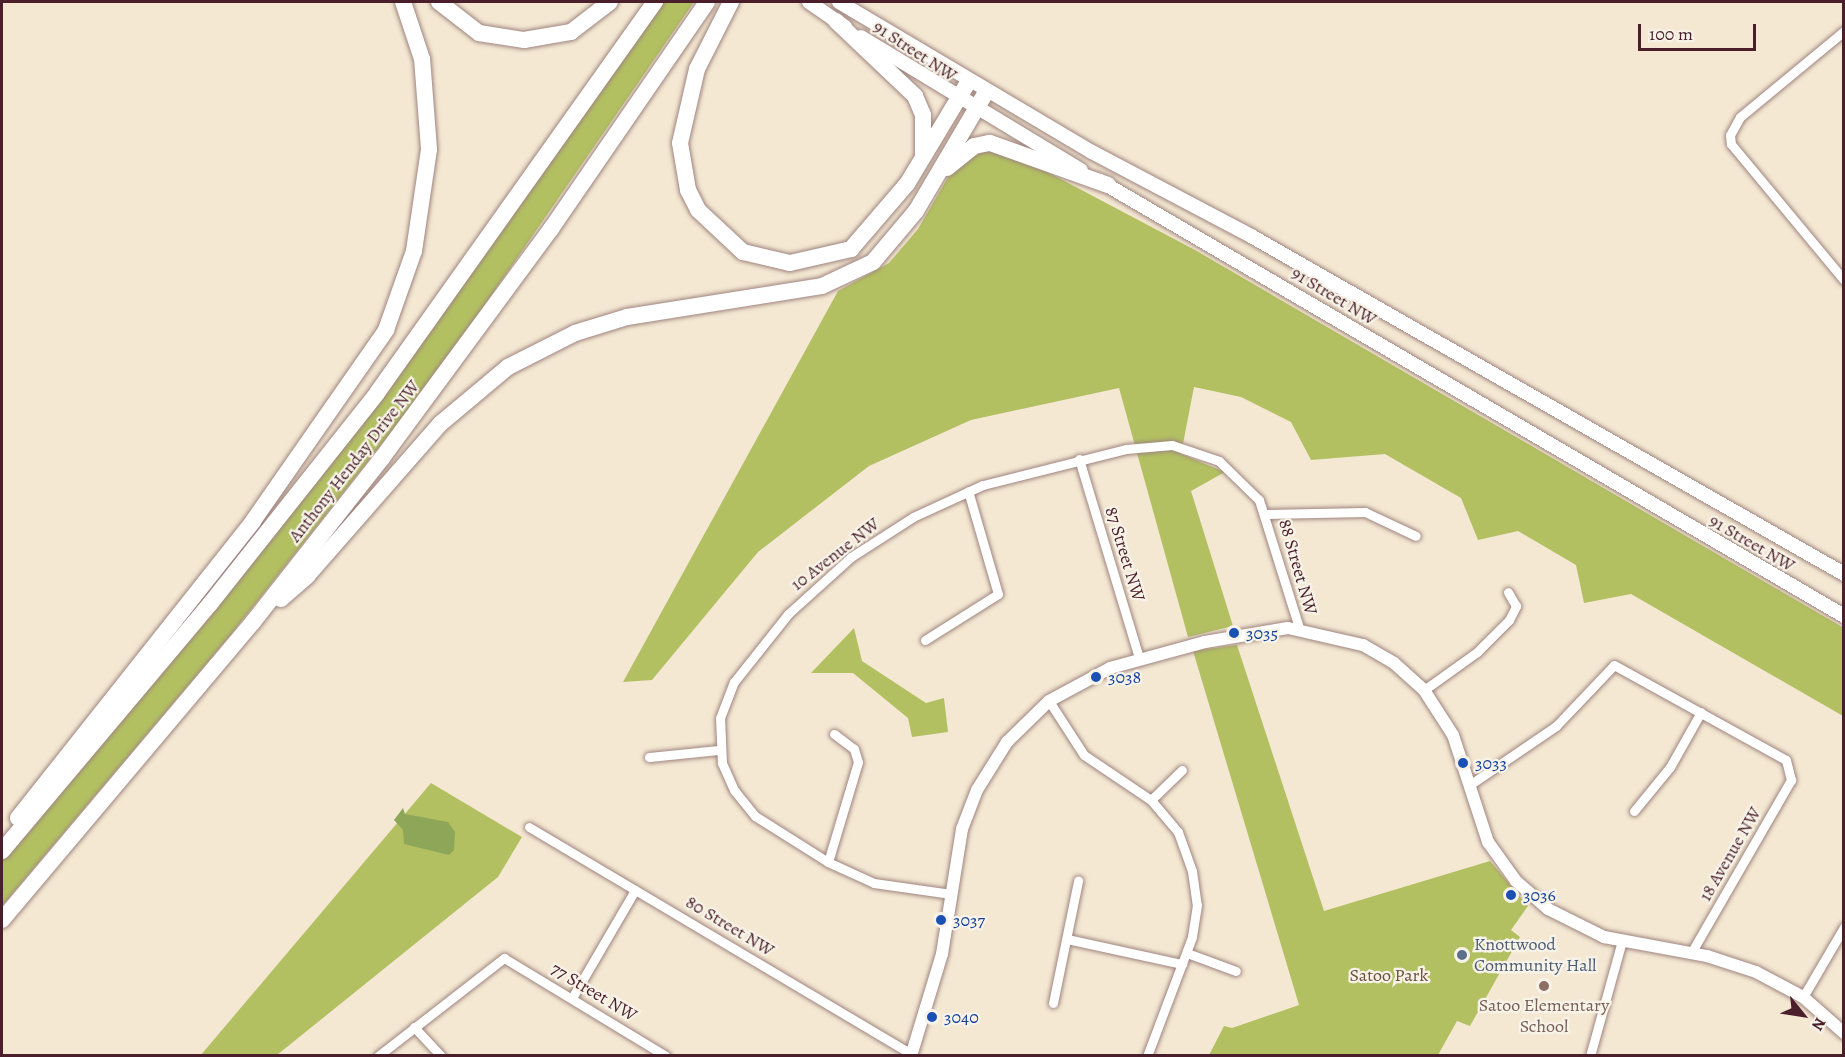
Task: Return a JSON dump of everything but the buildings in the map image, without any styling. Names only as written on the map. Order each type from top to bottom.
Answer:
[{"type":"highway","points":[[2,844],[33,796],[253,521],[386,330],[414,251],[429,149],[422,59],[403,2]]},
{"type":"highway","points":[[439,2],[479,33],[524,40],[571,32],[610,2]]},
{"type":"highway","name":"Anthony Henday Drive NW","points":[[2,851],[210,604],[377,393],[655,2]]},
{"type":"highway","name":"Anthony Henday Drive NW","points":[[2,920],[253,622],[489,316],[707,2]]},
{"type":"highway","points":[[731,2],[697,69],[680,142],[688,190],[698,210],[729,242],[743,252],[790,263],[851,249],[922,159],[969,81]]},
{"type":"highway","points":[[836,21],[915,96],[923,115],[922,159]]},
{"type":"highway","points":[[253,622],[308,576],[440,424],[508,367],[575,333],[627,317],[822,286],[848,277],[894,241],[926,194],[986,92]]},
{"type":"highway","points":[[926,194],[959,156],[990,143],[1108,185]]},
{"type":"main road","name":"91 Street NW","points":[[809,2],[959,100],[1844,616]]},
{"type":"main road","name":"91 Street NW","points":[[839,2],[986,92],[1251,236],[1844,574]]},
{"type":"street","points":[[1844,31],[1740,117],[1730,135],[1731,144],[1844,280]]},
{"type":"street","name":"10 Avenue NW","points":[[719,750],[726,700],[769,636],[829,574],[890,530],[968,491],[1079,459],[1152,444],[1194,449]]},
{"type":"street","name":"88 Street NW","points":[[1194,449],[1234,472],[1266,514],[1299,628]]},
{"type":"street","name":"87 Street NW","points":[[1079,459],[1139,658]]},
{"type":"street","points":[[925,640],[998,594],[968,491]]},
{"type":"street","name":"88 Street NW","points":[[1266,514],[1365,512],[1416,536]]},
{"type":"street","points":[[1424,690],[1477,652],[1509,620],[1516,606],[1508,592]]},
{"type":"street","points":[[912,1055],[932,998],[962,829],[977,790],[1007,742],[1049,701],[1081,681],[1139,658],[1259,631],[1299,628],[1363,645],[1394,663],[1424,690],[1454,735],[1482,830],[1516,881],[1567,921],[1622,941],[1691,953],[1741,966],[1803,997],[1844,1033]]},
{"type":"street","points":[[1468,786],[1556,726],[1614,665],[1701,712],[1670,767],[1634,811]]},
{"type":"street","points":[[1049,701],[1084,754],[1151,800],[1178,832],[1197,905],[1187,953],[1147,1056]]},
{"type":"street","name":"18 Avenue NW","points":[[1691,953],[1789,784],[1792,769],[1781,757],[1701,712]]},
{"type":"street","points":[[828,862],[858,762],[854,749],[834,734]]},
{"type":"street","points":[[649,757],[719,750],[730,784],[754,816],[828,862],[874,884],[951,894]]},
{"type":"street","points":[[1151,800],[1182,770]]},
{"type":"street","name":"80 Street NW","points":[[529,827],[912,1055]]},
{"type":"street","points":[[1053,1003],[1078,881]]},
{"type":"street","points":[[572,998],[635,890]]},
{"type":"street","points":[[1803,997],[1844,927]]},
{"type":"street","points":[[1067,939],[1182,964]]},
{"type":"street","points":[[1590,1056],[1622,941]]},
{"type":"street","points":[[1187,953],[1236,971]]},
{"type":"street","name":"77 Street NW","points":[[414,1027],[504,958],[666,1056]]},
{"type":"street","points":[[378,1056],[414,1027],[441,1056]]},
{"type":"green space","points":[[662,2],[694,2],[437,374],[229,637],[2,906],[2,856],[381,397]]},
{"type":"green space","points":[[987,150],[1021,158],[1195,250],[1844,628],[1843,716],[1631,594],[1584,603],[1576,565],[1518,531],[1478,540],[1461,498],[1385,454],[1311,460],[1291,422],[1241,397],[1194,387],[1181,454],[1225,472],[1191,491],[1233,626],[1188,637],[1119,388],[971,420],[869,466],[758,552],[652,680],[623,682],[838,291],[889,263],[918,229],[954,167]]},
{"type":"green space","points":[[854,628],[862,661],[926,703],[944,698],[948,732],[912,737],[908,718],[853,673],[811,673]]},
{"type":"green space","name":"Satoo Park","points":[[1237,645],[1324,911],[1490,861],[1528,906],[1511,930],[1520,937],[1470,1026],[1457,1021],[1438,1055],[1209,1055],[1224,1026],[1232,1028],[1299,1005],[1193,651]]},
{"type":"green space","points":[[431,783],[522,837],[498,877],[277,1055],[200,1056]]},
{"type":"green space","points":[[403,808],[405,814],[448,822],[455,832],[454,850],[449,855],[404,844],[403,830],[394,820]]},
{"type":"place","name":"3035","points":[[1234,633]]},
{"type":"place","name":"3038","points":[[1096,677]]},
{"type":"place","name":"3033","points":[[1463,763]]},
{"type":"place","name":"3036","points":[[1511,895]]},
{"type":"place","name":"3037","points":[[941,920]]},
{"type":"place","name":"Knottwood Community Hall","points":[[1462,955]]},
{"type":"place","name":"Satoo Elementary School","points":[[1544,986]]},
{"type":"place","name":"3040","points":[[932,1017]]}]
